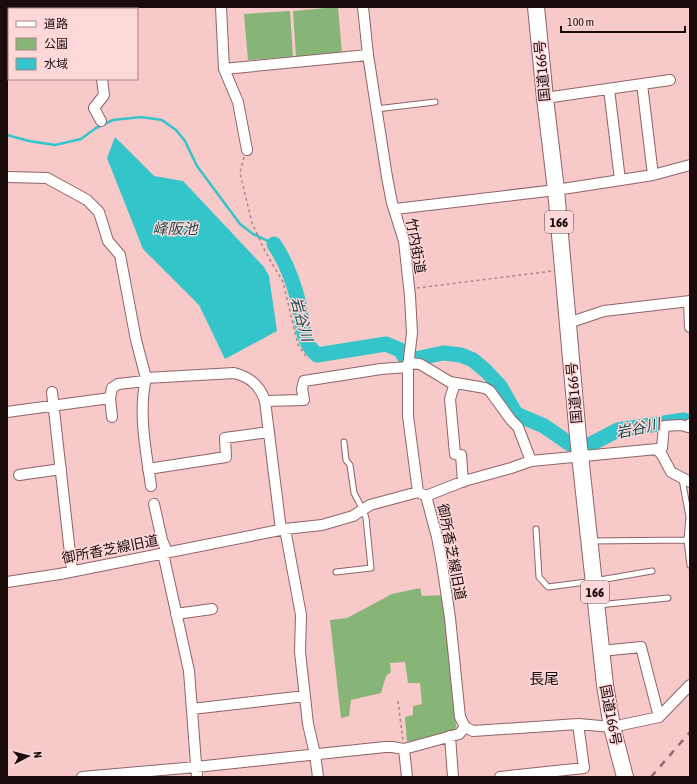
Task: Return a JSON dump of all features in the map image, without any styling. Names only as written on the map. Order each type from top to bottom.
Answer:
[{"type":"highway","name":"国道166号","points":[[536,7],[556,190],[578,437],[605,685],[612,727],[625,777]]},
{"type":"street","points":[[221,7],[224,69],[238,102],[246,150]]},
{"type":"street","name":"竹内街道","points":[[363,7],[368,55],[387,177],[394,209],[404,241],[412,333],[408,362],[408,416],[422,494]]},
{"type":"street","points":[[224,69],[368,55]]},
{"type":"street","points":[[101,121],[94,108],[104,95],[102,80]]},
{"type":"street","points":[[545,98],[670,80]]},
{"type":"street","points":[[642,84],[653,175]]},
{"type":"street","points":[[609,89],[620,180]]},
{"type":"street","points":[[394,209],[556,190],[653,175],[690,165]]},
{"type":"street","points":[[7,177],[47,178],[88,200],[99,212],[108,241],[120,255],[136,340],[146,380],[142,393],[143,419],[151,486]]},
{"type":"street","points":[[568,323],[604,311],[690,301],[690,327]]},
{"type":"street","points":[[265,401],[304,400],[302,389],[304,381],[380,369],[408,362],[420,364],[443,378],[455,383],[485,388],[490,391],[511,420],[518,426],[531,461]]},
{"type":"street","points":[[112,417],[110,398],[112,388],[118,384],[234,372],[242,374],[255,382],[262,392],[265,401],[268,432],[283,530],[301,615],[300,652],[308,724],[315,754],[318,777]]},
{"type":"street","points":[[455,383],[450,399],[455,454],[461,455],[463,482]]},
{"type":"street","points":[[52,392],[72,571]]},
{"type":"street","points":[[7,412],[110,398]]},
{"type":"street","points":[[658,451],[662,448],[664,426],[681,425],[688,427],[690,424]]},
{"type":"street","points":[[148,469],[226,457],[225,438],[268,432]]},
{"type":"street","points":[[422,494],[531,461],[657,449],[672,472],[686,481]]},
{"type":"street","points":[[19,475],[61,469]]},
{"type":"street","name":"御所香芝線旧道","points":[[7,582],[72,571],[283,530],[322,525],[353,516],[370,505],[422,494],[437,537],[441,557],[450,618],[460,717],[465,727]]},
{"type":"street","points":[[154,504],[189,671],[197,772]]},
{"type":"street","points":[[176,614],[212,609]]},
{"type":"street","points":[[602,651],[642,647],[659,717]]},
{"type":"street","points":[[82,777],[197,772],[315,754],[385,747],[404,749],[459,734],[465,727],[473,732],[578,724],[612,727],[659,717],[690,685]]},
{"type":"street","points":[[192,709],[305,696]]},
{"type":"street","points":[[500,777],[584,768],[578,724]]},
{"type":"street","points":[[450,736],[453,777]]},
{"type":"street","points":[[404,749],[407,777]]},
{"type":"lane","points":[[376,109],[435,102]]},
{"type":"lane","points":[[336,572],[371,568],[366,518],[354,493],[350,465],[346,460],[344,442]]},
{"type":"lane","points":[[686,481],[689,517],[687,540],[690,565]]},
{"type":"lane","points":[[536,529],[540,577],[548,587],[652,571]]},
{"type":"lane","points":[[590,541],[687,540]]},
{"type":"lane","points":[[597,605],[668,598]]},
{"type":"path","points":[[246,150],[240,173],[252,223],[265,251],[283,282],[298,345],[308,359]]},
{"type":"path","points":[[409,288],[518,276],[563,269]]},
{"type":"path","points":[[398,701],[404,749]]},
{"type":"green space","points":[[338,7],[342,54],[296,57],[293,11]]},
{"type":"green space","points":[[290,11],[293,57],[248,60],[244,14]]},
{"type":"green space","points":[[420,588],[422,596],[444,595],[456,726],[454,732],[407,742],[405,717],[413,715],[413,706],[422,704],[420,683],[408,683],[405,662],[390,663],[391,672],[386,676],[381,693],[351,700],[349,716],[341,718],[330,620],[347,618],[392,594]]},
{"type":"water","name":"峰阪池","points":[[115,137],[154,176],[183,181],[264,267],[269,276],[277,331],[225,359],[199,305],[143,249],[107,158]]},
{"type":"waterway","name":"岩谷川","points":[[7,135],[29,141],[55,145],[81,139],[96,128],[113,120],[141,117],[162,120],[176,130],[185,141],[197,166],[240,224],[253,234],[274,244]]},
{"type":"waterway","name":"岩谷川","points":[[274,244],[286,265],[295,288],[305,338],[312,350],[317,355],[386,344],[400,350],[406,359],[415,359],[443,353],[461,355],[473,360],[500,386],[516,414],[544,426],[570,444],[587,446],[618,430],[684,420],[690,424]]},
{"type":"railway","points":[[651,777],[690,732]]},
{"type":"district","name":"長尾","points":[[544,678]]}]
